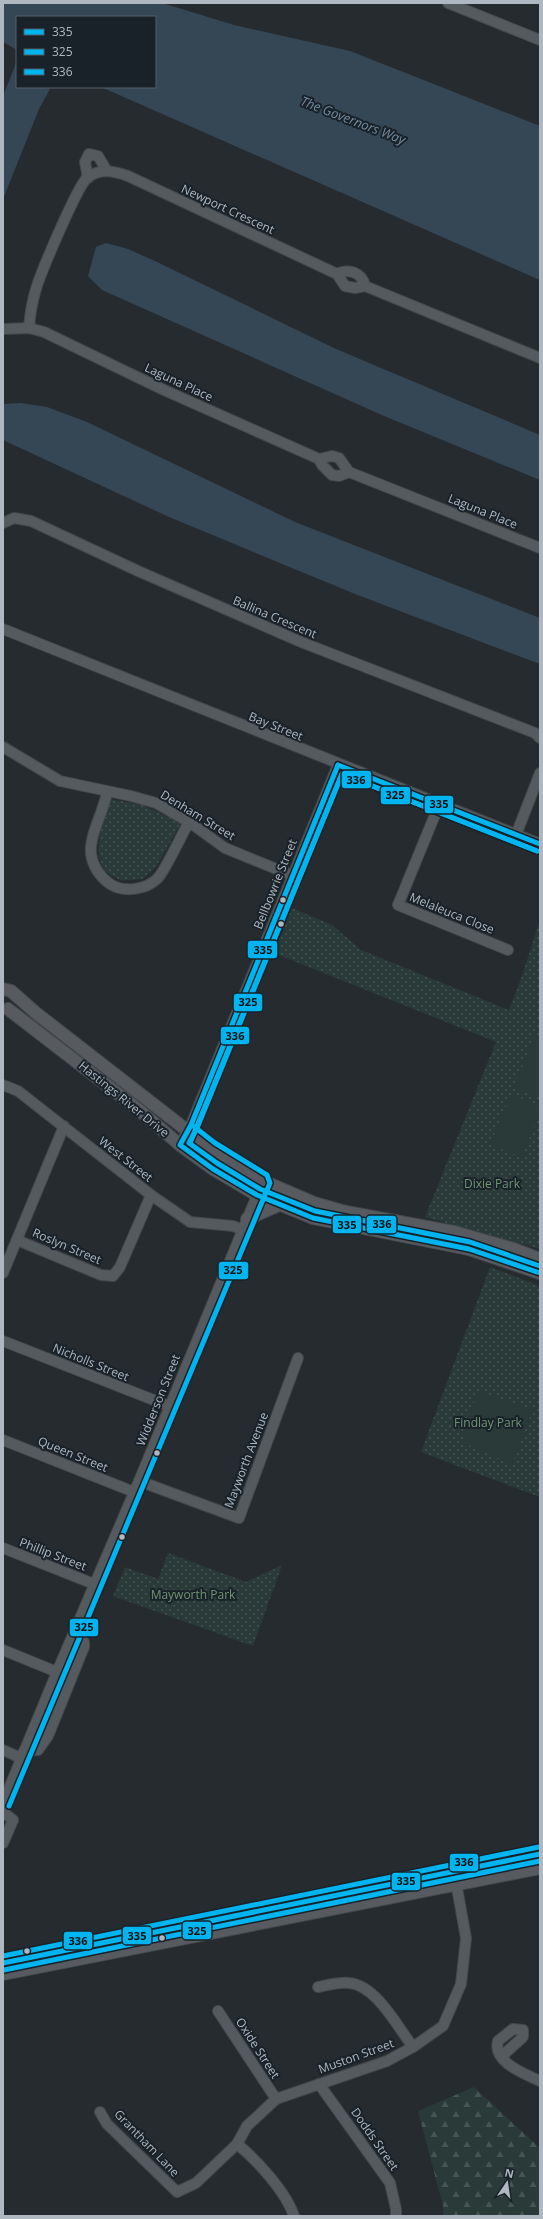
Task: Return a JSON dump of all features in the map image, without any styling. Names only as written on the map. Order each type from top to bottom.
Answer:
[{"type":"main road","name":"Hastings River Drive","points":[[6,990],[188,1131],[222,1156],[263,1181],[314,1203],[346,1212],[454,1232],[540,1258]]},
{"type":"main road","points":[[5,1011],[14,1004],[6,990]]},
{"type":"main road","name":"Hastings River Drive","points":[[5,1011],[140,1110],[180,1145],[213,1169],[257,1195],[313,1218],[339,1225],[434,1241],[469,1249],[540,1273]]},
{"type":"main road","points":[[245,1225],[279,1205]]},
{"type":"main road","points":[[3,1963],[540,1854]]},
{"type":"main road","points":[[3,1974],[457,1886],[540,1868]]},
{"type":"street","points":[[448,3],[540,40]]},
{"type":"street","points":[[29,328],[37,286],[76,194],[88,178],[107,171],[98,156],[89,154],[85,162],[88,178]]},
{"type":"street","name":"Newport Crescent","points":[[107,171],[128,176],[337,274],[345,286],[355,288],[365,286],[540,358]]},
{"type":"street","name":"Newport Crescent","points":[[337,274],[346,271],[357,273],[363,279],[365,286]]},
{"type":"street","name":"Laguna Place","points":[[3,329],[29,328],[44,332],[164,390],[319,459],[332,475],[339,476],[349,472]]},
{"type":"street","name":"Laguna Place","points":[[319,459],[332,456],[339,458],[349,472],[540,548]]},
{"type":"street","name":"Ballina Crescent","points":[[3,523],[14,518],[31,521],[144,574],[294,639],[535,733],[540,738]]},
{"type":"street","name":"Bay Street","points":[[3,629],[338,765],[516,836],[540,844]]},
{"type":"street","name":"Denham Street","points":[[3,747],[60,781],[131,796],[156,803],[189,822],[225,848],[291,875]]},
{"type":"street","name":"Bellbowrie Street","points":[[180,1145],[188,1131],[291,875],[338,765]]},
{"type":"street","points":[[516,836],[540,773]]},
{"type":"street","points":[[107,792],[105,805],[93,839],[91,852],[94,867],[103,879],[116,888],[143,888],[158,878],[189,822]]},
{"type":"street","name":"Melaleuca Close","points":[[438,805],[398,905],[508,950]]},
{"type":"street","name":"West Street","points":[[3,1085],[18,1091],[151,1195],[190,1222],[234,1226],[245,1225]]},
{"type":"street","points":[[3,1273],[64,1126]]},
{"type":"street","name":"Widderson Street","points":[[3,1803],[94,1584],[139,1481],[263,1181]]},
{"type":"street","name":"Roslyn Street","points":[[17,1240],[101,1275],[113,1276],[120,1267],[151,1195]]},
{"type":"street","name":"Nicholls Street","points":[[3,1341],[169,1406]]},
{"type":"street","name":"Mayworth Avenue","points":[[139,1481],[239,1518],[298,1358]]},
{"type":"street","name":"Queen Street","points":[[3,1440],[134,1492]]},
{"type":"street","name":"Phillip Street","points":[[3,1548],[94,1584]]},
{"type":"street","points":[[3,1750],[23,1754],[38,1750],[48,1736],[84,1647],[84,1642],[76,1629]]},
{"type":"street","points":[[3,1650],[57,1672]]},
{"type":"street","points":[[3,1812],[13,1820],[3,1843]]},
{"type":"street","name":"Muston Street","points":[[176,2192],[196,2183],[237,2144],[247,2126],[276,2099],[387,2061],[413,2047],[443,2026],[461,1984],[466,1938],[454,1871]]},
{"type":"street","points":[[318,1987],[346,1982],[356,1984],[369,1990],[413,2047]]},
{"type":"street","name":"Oxide Street","points":[[218,2011],[276,2099]]},
{"type":"street","points":[[502,2056],[512,2068],[540,2081]]},
{"type":"street","name":"Dodds Street","points":[[319,2084],[390,2183],[396,2209],[396,2216]]},
{"type":"street","name":"Grantham Lane","points":[[100,2112],[107,2124],[176,2192]]},
{"type":"street","points":[[237,2144],[248,2154],[290,2204],[294,2216]]},
{"type":"green space","points":[[110,799],[142,805],[181,823],[156,867],[142,879],[120,880],[108,873],[102,865],[99,855],[99,844]]},
{"type":"green space","name":"Dixie Park","points":[[292,908],[332,925],[361,950],[509,1010],[522,976],[540,920],[540,1249],[425,1217],[496,1042],[274,953]]},
{"type":"green space","points":[[534,1037],[540,1039],[540,1098],[514,1087]]},
{"type":"green space","points":[[511,1094],[540,1106],[540,1112],[522,1157],[490,1145]]},
{"type":"green space","name":"Findlay Park","points":[[490,1267],[540,1286],[540,1497],[421,1452]]},
{"type":"green space","points":[[478,1391],[533,1410],[512,1464],[466,1444],[462,1435]]},
{"type":"green space","name":"Mayworth Park","points":[[168,1553],[246,1582],[282,1565],[253,1646],[113,1596],[125,1567],[158,1579]]},
{"type":"green space","points":[[474,2087],[540,2148],[540,2216],[443,2216],[443,2206],[418,2111]]},
{"type":"water","name":"The Governors Way","points":[[3,3],[162,3],[234,25],[350,51],[540,126],[540,280],[103,88],[156,88],[156,16],[16,16],[16,49],[3,42]]},
{"type":"water","points":[[16,64],[16,88],[50,88],[39,109],[3,199],[3,96]]},
{"type":"water","points":[[106,243],[128,249],[157,262],[336,349],[540,435],[540,480],[384,416],[102,290],[88,276],[96,247]]},
{"type":"water","points":[[21,403],[47,407],[87,422],[295,522],[540,618],[540,664],[355,594],[169,517],[3,440],[3,404]]},
{"type":"transit line","name":"335","points":[[338,765],[191,1125],[180,1145],[213,1169],[257,1195],[313,1218],[469,1249],[540,1273]]},
{"type":"transit line","name":"335","points":[[338,765],[540,844]]},
{"type":"transit line","name":"325","points":[[190,1143],[342,774],[537,851]]},
{"type":"transit line","name":"336","points":[[537,851],[342,774],[197,1128],[189,1143],[217,1163],[260,1189],[315,1211],[470,1242],[540,1266]]},
{"type":"transit line","name":"325","points":[[9,1806],[270,1183],[267,1175],[215,1143],[192,1125]]},
{"type":"transit line","name":"336","points":[[3,1956],[539,1847]]},
{"type":"transit line","name":"335","points":[[3,1963],[540,1854]]},
{"type":"transit line","name":"325","points":[[4,1970],[540,1861]]}]
